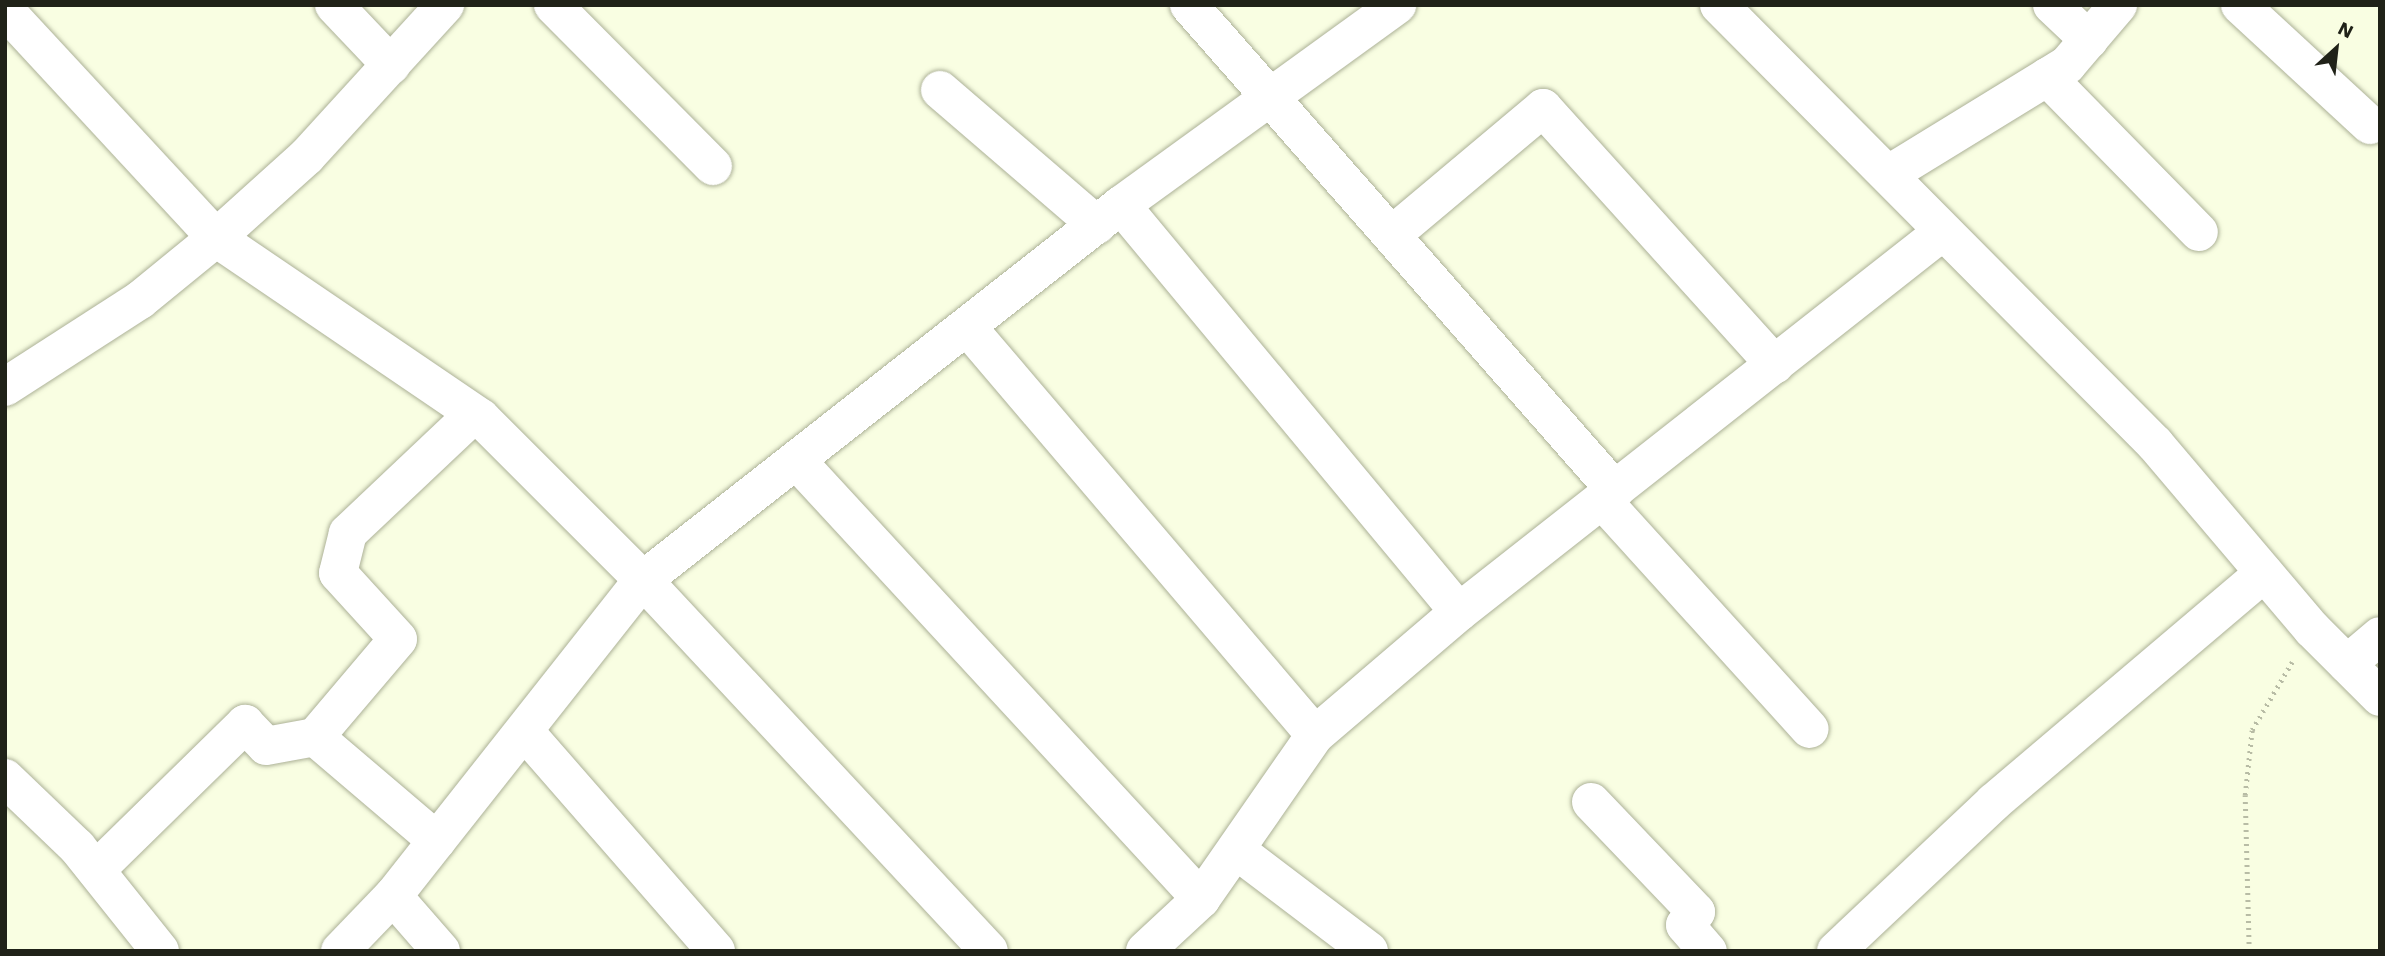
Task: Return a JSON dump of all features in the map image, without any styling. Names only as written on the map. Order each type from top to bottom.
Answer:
[{"type":"street","points":[[334,5],[391,65]]},
{"type":"street","points":[[5,387],[140,300],[216,238],[307,156],[445,5]]},
{"type":"street","points":[[553,5],[713,166]]},
{"type":"street","points":[[1189,5],[1272,95],[1393,234],[1609,495],[1810,729]]},
{"type":"street","points":[[340,951],[393,896],[526,733],[643,580],[969,329],[1109,215],[1397,5]]},
{"type":"street","points":[[1719,5],[1889,174],[1941,233],[2155,444],[2312,629],[2380,697]]},
{"type":"street","points":[[2052,5],[2089,40]]},
{"type":"street","points":[[1889,174],[2067,65],[2118,5]]},
{"type":"street","points":[[2240,5],[2370,125]]},
{"type":"street","points":[[5,10],[216,238],[474,414],[643,580],[989,951]]},
{"type":"street","points":[[2047,77],[2199,232]]},
{"type":"street","points":[[940,90],[1109,215],[1458,612]]},
{"type":"street","points":[[1393,234],[1543,108],[1775,365]]},
{"type":"street","points":[[1144,951],[1201,899],[1315,736],[1458,612],[1941,233]]},
{"type":"street","points":[[969,329],[1315,736]]},
{"type":"street","points":[[96,870],[245,724],[265,746],[314,737],[398,639],[338,573],[348,533],[474,414]]},
{"type":"street","points":[[797,461],[1201,899]]},
{"type":"street","points":[[1836,951],[1994,802],[2264,573]]},
{"type":"street","points":[[2347,664],[2380,636]]},
{"type":"street","points":[[526,733],[716,951]]},
{"type":"street","points":[[314,737],[437,841]]},
{"type":"street","points":[[5,778],[96,870],[160,951]]},
{"type":"street","points":[[1591,802],[1696,912],[1685,925],[1708,951]]},
{"type":"street","points":[[1236,850],[1369,951]]},
{"type":"street","points":[[393,896],[440,951]]},
{"type":"path","points":[[2249,951],[2245,795],[2252,730],[2312,629]]}]
